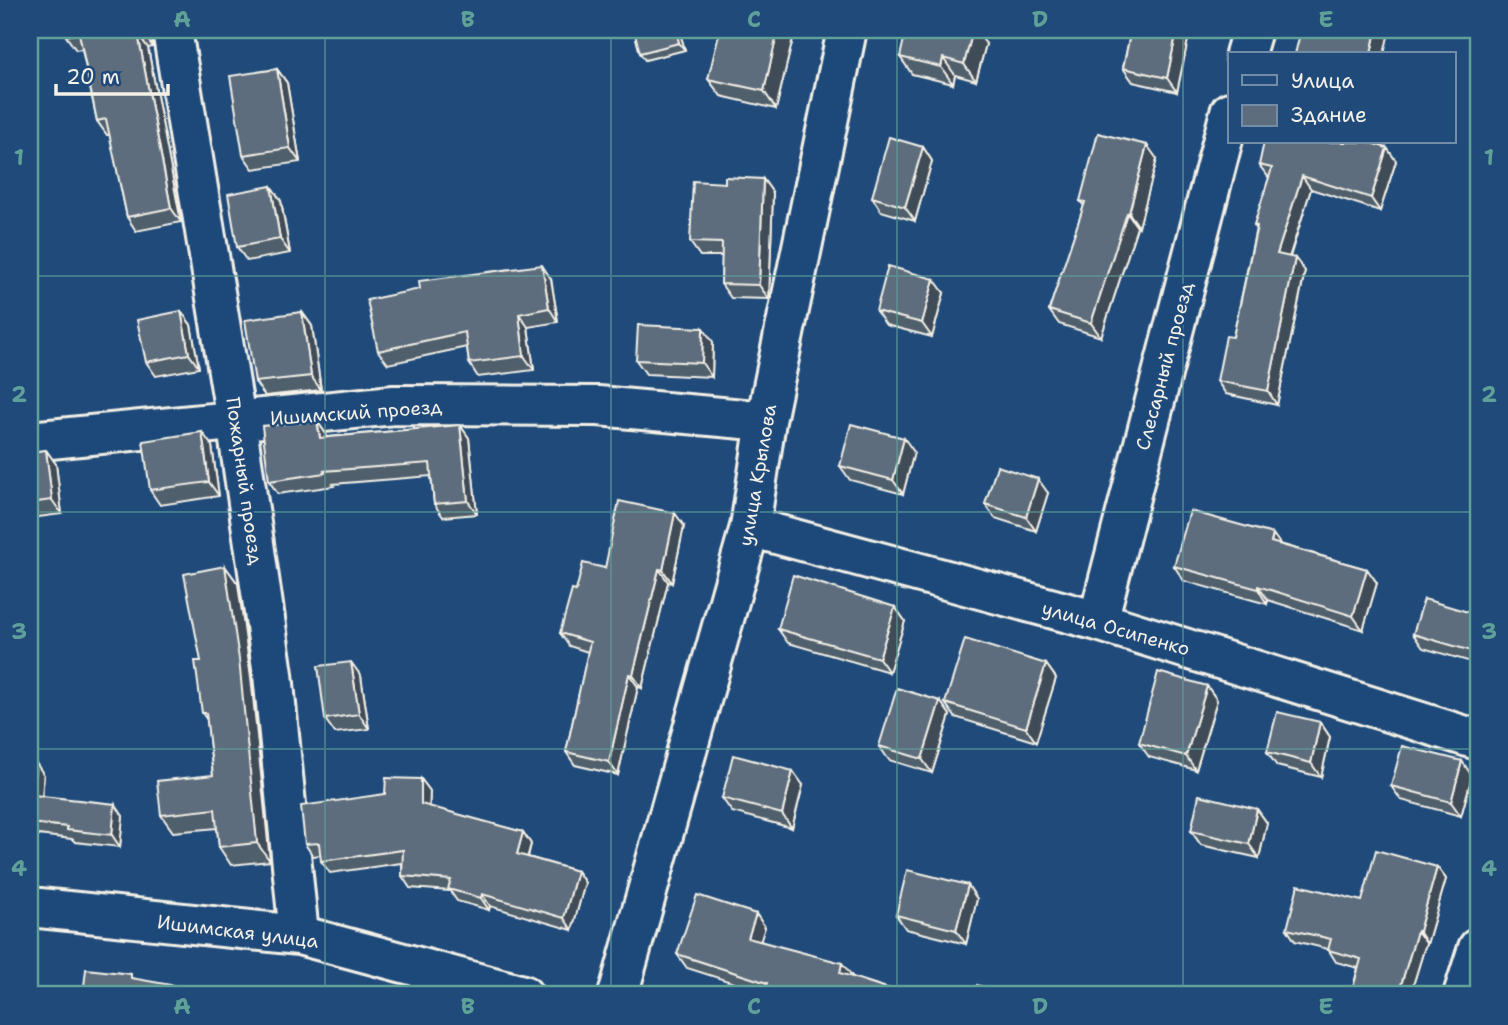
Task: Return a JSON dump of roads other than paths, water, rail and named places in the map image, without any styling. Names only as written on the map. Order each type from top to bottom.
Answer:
[{"type":"street","name":"Пожарный проезд","points":[[172,30],[236,421],[273,674],[299,935]]},
{"type":"street","name":"улица Крылова","points":[[618,995],[750,527],[766,421],[847,30]]},
{"type":"street","points":[[1246,52],[1252,30]]},
{"type":"street","name":"Слесарный проезд","points":[[1097,621],[1228,120]]},
{"type":"street","name":"Ишимский проезд","points":[[30,441],[394,405],[598,406],[766,421]]},
{"type":"street","name":"улица Осипенко","points":[[750,527],[1097,621],[1478,740]]},
{"type":"street","name":"Ишимская улица","points":[[30,907],[299,935],[523,995]]},
{"type":"street","points":[[1463,995],[1478,948]]}]
